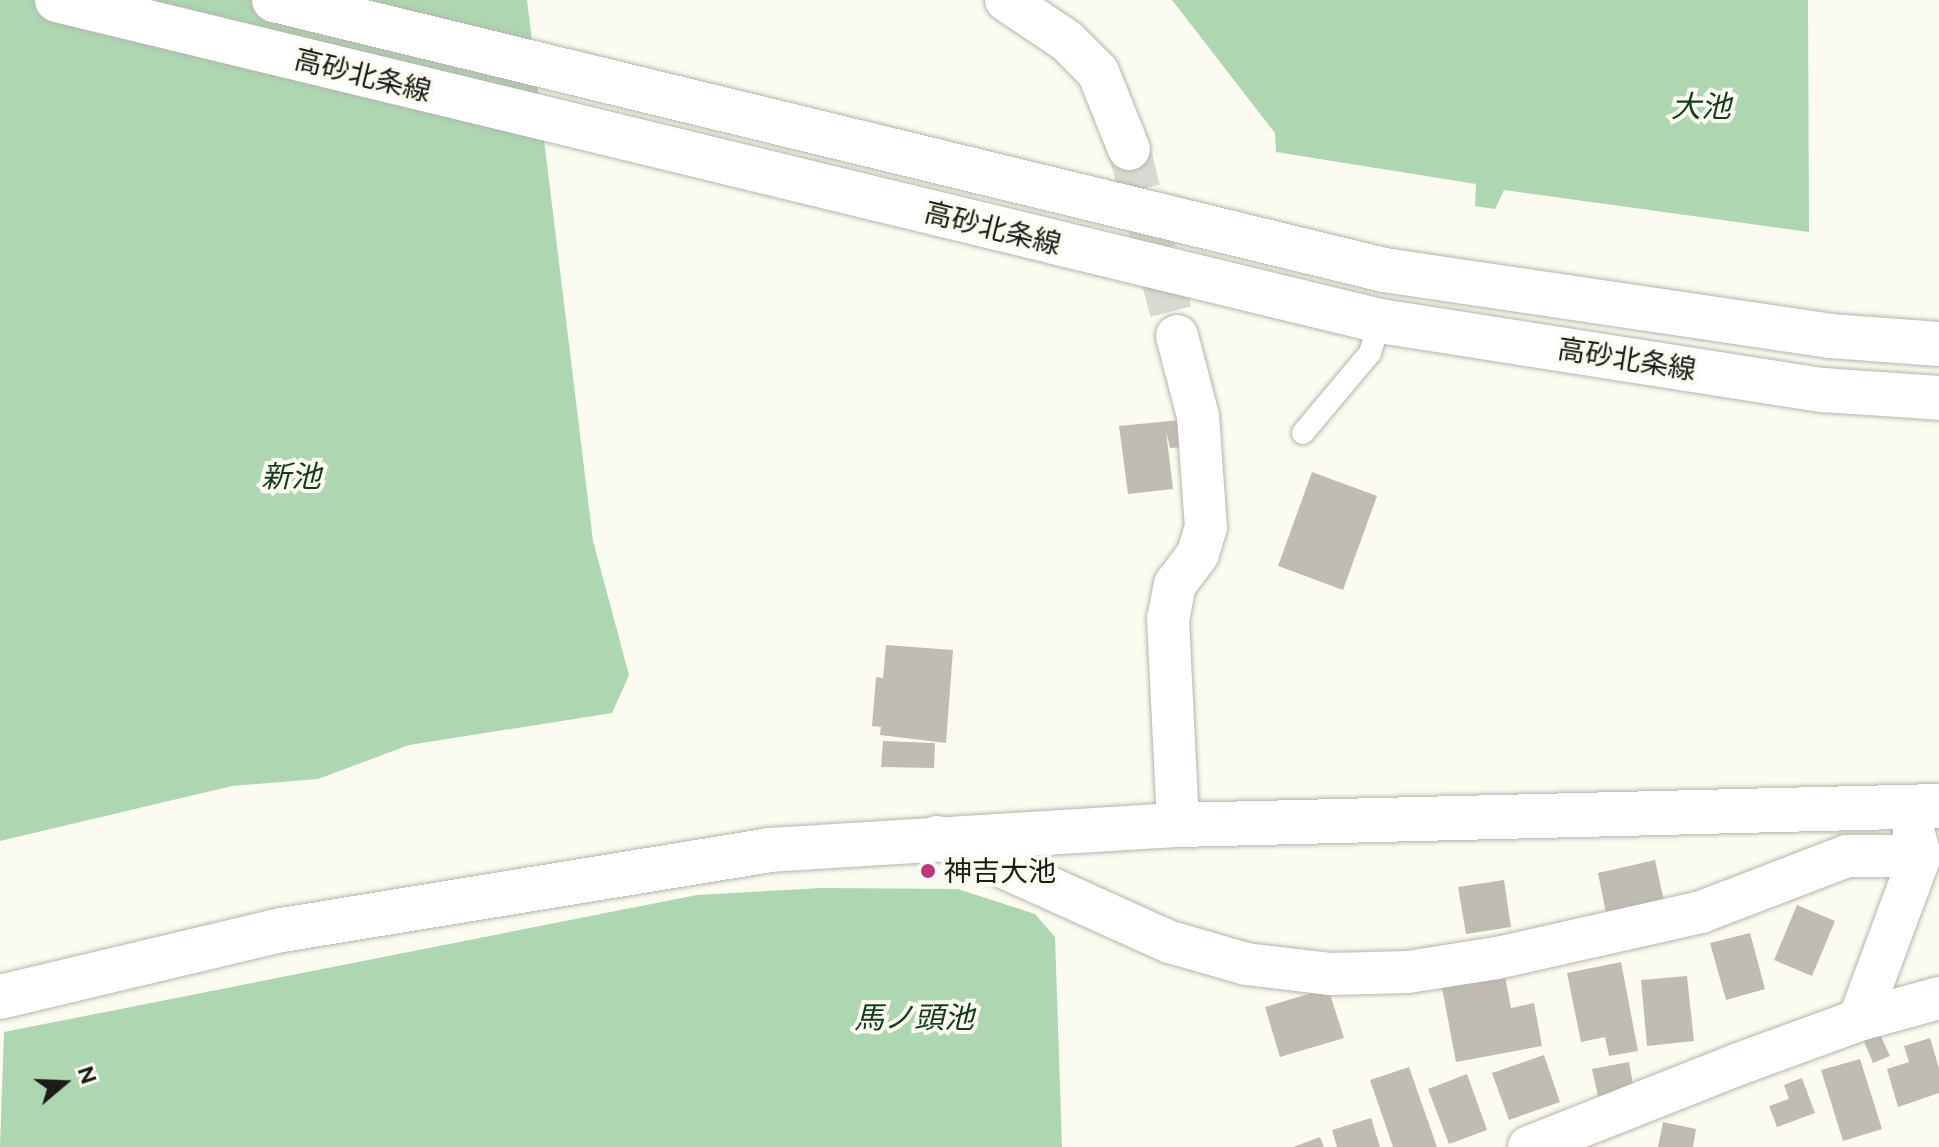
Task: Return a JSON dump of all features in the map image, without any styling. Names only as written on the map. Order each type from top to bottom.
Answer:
[{"type":"main road","name":"高砂北条線","points":[[57,0],[1380,321],[1823,390],[1939,398]]},
{"type":"main road","name":"高砂北条線","points":[[274,0],[1384,270],[1830,336],[1939,344]]},
{"type":"main road","points":[[0,997],[282,930],[556,882],[768,850],[937,837],[1178,825],[1924,806]]},
{"type":"street","points":[[1006,0],[1067,41],[1098,72],[1129,149]]},
{"type":"street","points":[[1177,336],[1198,416],[1206,527],[1198,554],[1175,584],[1168,619],[1178,825]]},
{"type":"street","points":[[1859,1020],[1920,856],[1924,806]]},
{"type":"street","points":[[937,837],[1170,942],[1246,964],[1331,974],[1408,972],[1497,958],[1701,912],[1847,856],[1920,856]]},
{"type":"street","points":[[1529,1147],[1611,1131],[1859,1020],[1939,998]]},
{"type":"lane","points":[[1303,433],[1370,353],[1380,321]]},
{"type":"water","name":"新池","points":[[0,0],[527,0],[593,541],[629,675],[612,713],[409,745],[318,779],[232,786],[0,841]]},
{"type":"water","name":"大池","points":[[1172,0],[1808,0],[1809,232],[1504,190],[1495,209],[1475,206],[1476,184],[1276,152],[1275,133]]},
{"type":"water","name":"馬ノ頭池","points":[[821,888],[958,889],[1035,914],[1055,937],[1062,1147],[0,1147],[4,1032],[697,895]]},
{"type":"building","points":[[1180,420],[1185,447],[1170,448],[1166,431],[1173,489],[1128,494],[1119,426]]},
{"type":"building","points":[[1312,472],[1377,496],[1343,590],[1278,566]]},
{"type":"building","points":[[886,645],[953,650],[946,743],[880,735],[881,727],[872,726],[876,677],[883,678]]},
{"type":"building","points":[[883,741],[935,743],[934,768],[881,767]]},
{"type":"building","points":[[1655,860],[1664,901],[1606,913],[1598,873]]},
{"type":"building","points":[[1504,880],[1511,927],[1466,934],[1458,887]]},
{"type":"building","points":[[1797,905],[1835,921],[1812,976],[1774,960]]},
{"type":"building","points":[[1750,933],[1765,989],[1726,1000],[1710,943]]},
{"type":"building","points":[[1621,962],[1638,1051],[1609,1056],[1605,1037],[1581,1042],[1567,973]]},
{"type":"building","points":[[1505,976],[1511,1008],[1534,1003],[1542,1046],[1456,1062],[1442,988]]},
{"type":"building","points":[[1687,976],[1694,1041],[1647,1046],[1641,980]]},
{"type":"building","points":[[1328,988],[1344,1038],[1280,1057],[1265,1007]]},
{"type":"building","points":[[1879,1032],[1890,1056],[1873,1063],[1863,1039]]},
{"type":"building","points":[[1930,1038],[1939,1068],[1939,1093],[1898,1107],[1887,1069],[1909,1062],[1904,1046]]},
{"type":"building","points":[[1544,1055],[1560,1102],[1509,1120],[1492,1073]]},
{"type":"building","points":[[1860,1059],[1882,1129],[1843,1141],[1821,1070]]},
{"type":"building","points":[[1629,1062],[1634,1090],[1598,1096],[1592,1069]]},
{"type":"building","points":[[1409,1067],[1437,1147],[1393,1147],[1370,1080]]},
{"type":"building","points":[[1467,1074],[1487,1130],[1449,1144],[1428,1089]]},
{"type":"building","points":[[1802,1078],[1815,1113],[1777,1127],[1769,1106],[1789,1099],[1784,1085]]},
{"type":"building","points":[[1371,1118],[1380,1147],[1337,1147],[1332,1130]]},
{"type":"building","points":[[1663,1122],[1696,1129],[1693,1147],[1658,1147]]},
{"type":"building","points":[[1320,1137],[1324,1147],[1293,1147]]},
{"type":"tunnel","points":[[1129,149],[1177,336]]},
{"type":"place","name":"神吉大池","points":[[928,871]]}]
